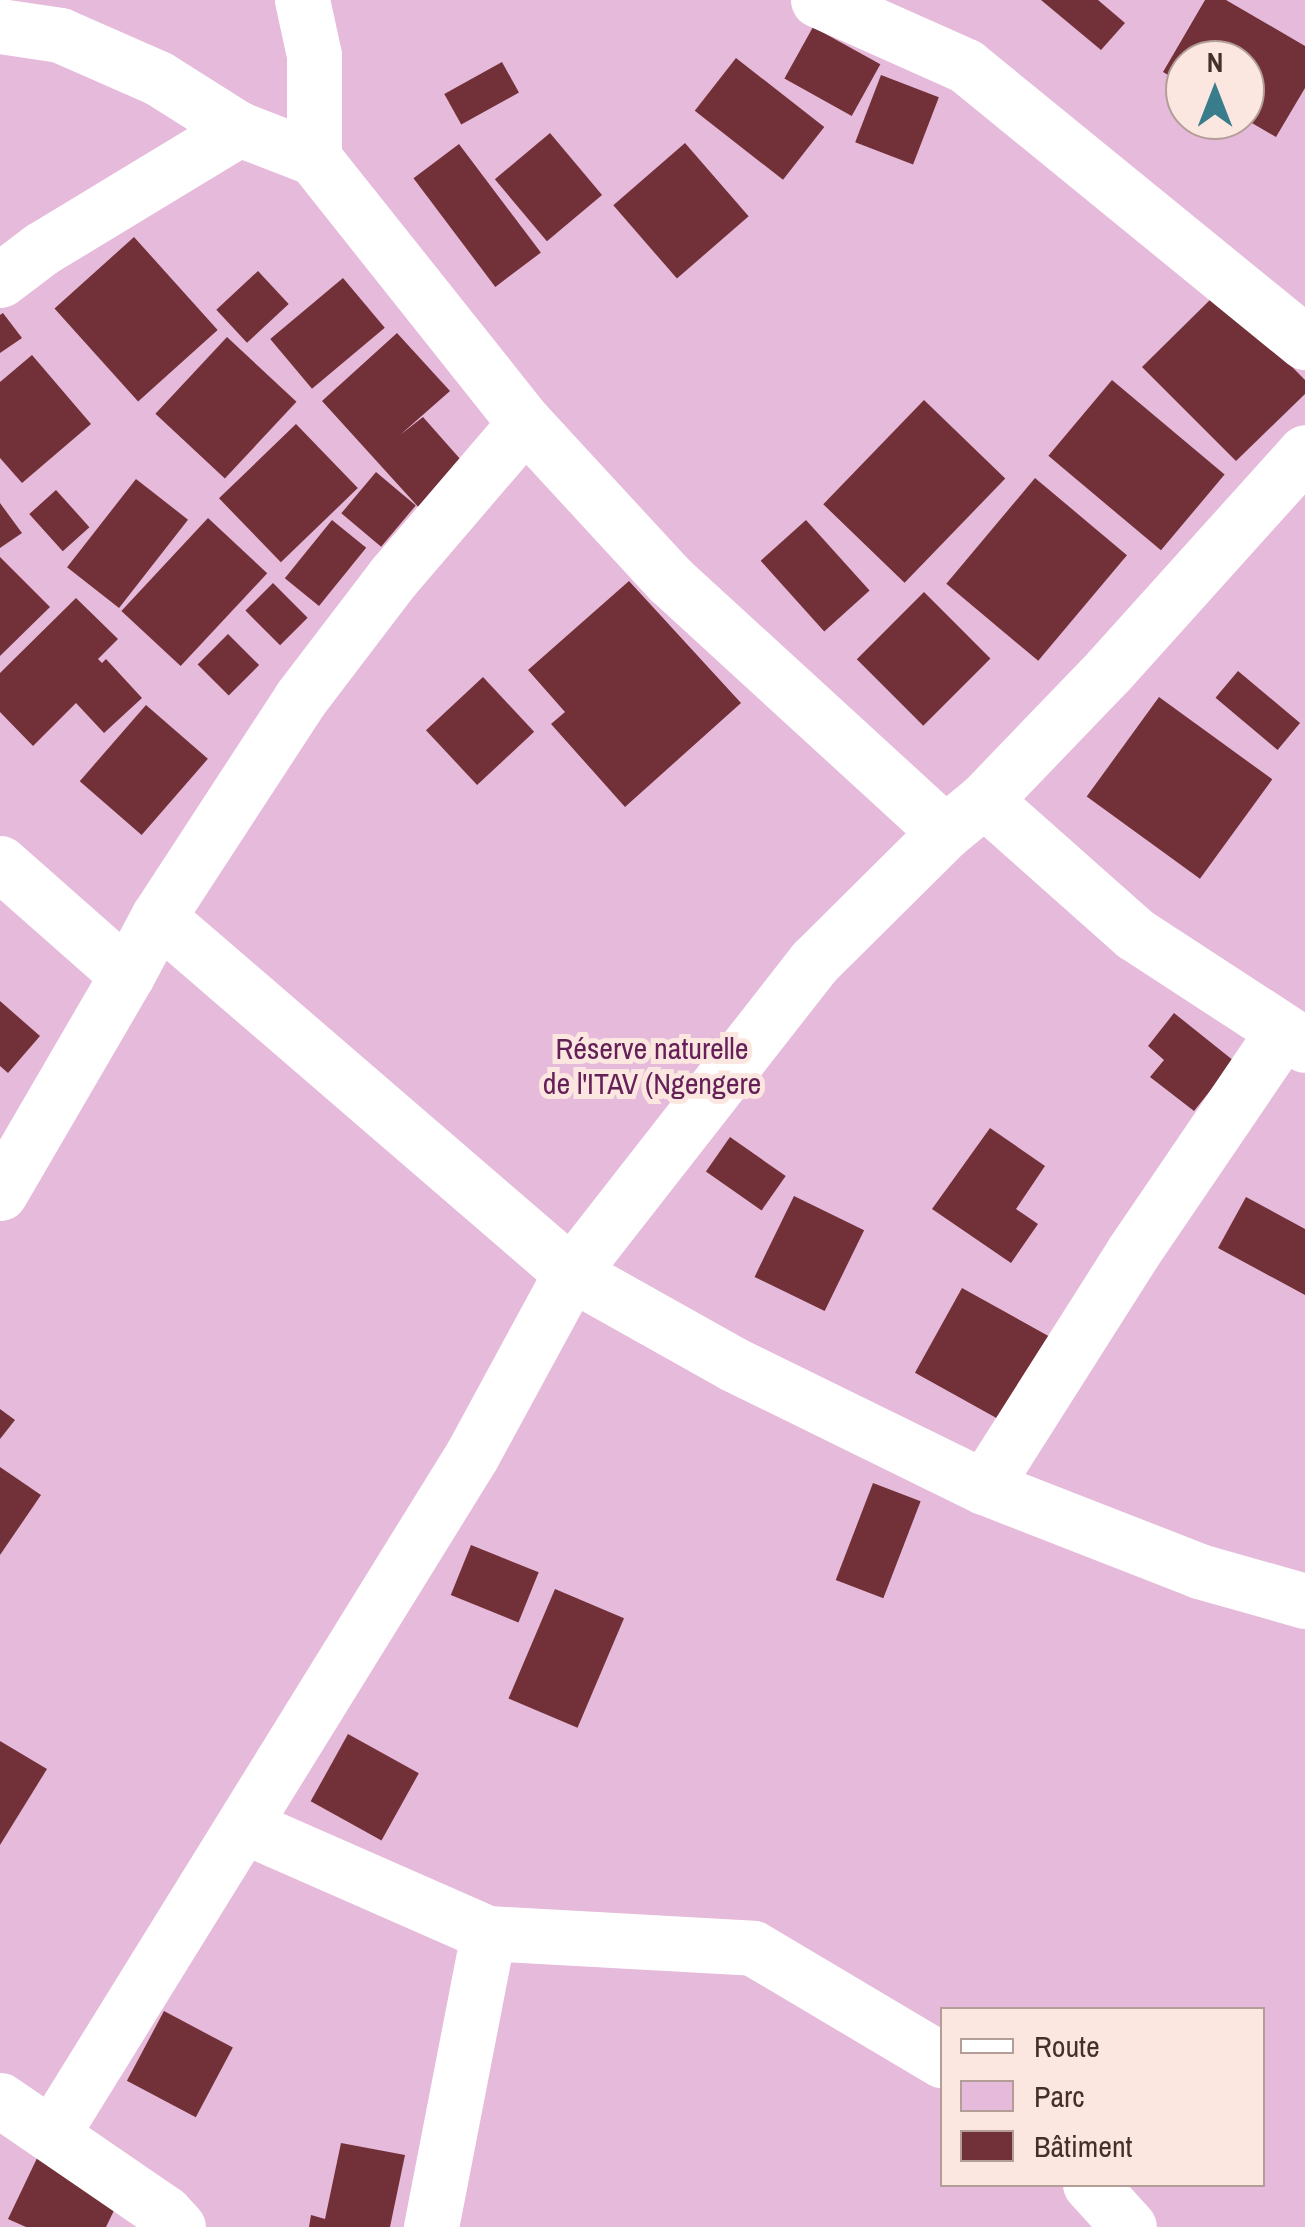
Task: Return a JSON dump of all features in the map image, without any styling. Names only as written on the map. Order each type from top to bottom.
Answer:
[{"type":"street","points":[[302,0],[314,55],[314,158]]},
{"type":"street","points":[[818,0],[966,66],[1305,342]]},
{"type":"street","points":[[0,26],[60,35],[158,78],[239,129],[314,158],[525,423],[670,580],[964,816],[1293,1040],[1133,1252],[984,1487]]},
{"type":"street","points":[[0,280],[42,248],[239,129]]},
{"type":"street","points":[[0,1193],[158,917],[300,699],[393,578],[525,423]]},
{"type":"street","points":[[52,2134],[472,1455],[571,1273],[814,962],[1109,670],[1305,452]]},
{"type":"street","points":[[0,863],[127,975]]},
{"type":"street","points":[[158,917],[571,1273],[732,1364],[984,1487],[1199,1571],[1305,1601]]},
{"type":"street","points":[[246,1826],[488,1933],[753,1948],[940,2059]]},
{"type":"street","points":[[431,2227],[488,1933]]},
{"type":"street","points":[[0,2100],[165,2213],[178,2227]]},
{"type":"street","points":[[1093,2187],[1130,2227]]},
{"type":"green space","name":"Réserve naturelle de l'ITAV (Ngengere","points":[[0,0],[1305,0],[1305,2227],[0,2227]]},
{"type":"building","points":[[1041,0],[1098,0],[1125,23],[1101,50]]},
{"type":"building","points":[[1205,0],[1226,0],[1305,46],[1305,88],[1276,137],[1265,131],[1265,40],[1182,40]]},
{"type":"building","points":[[813,27],[880,64],[852,116],[784,79]]},
{"type":"building","points":[[736,58],[824,127],[783,180],[695,111]]},
{"type":"building","points":[[502,62],[519,93],[461,125],[444,94]]},
{"type":"building","points":[[881,75],[939,97],[913,164],[855,142]]},
{"type":"building","points":[[550,133],[602,195],[547,241],[495,179]]},
{"type":"building","points":[[685,143],[749,216],[677,279],[613,205]]},
{"type":"building","points":[[459,144],[541,253],[495,287],[413,178]]},
{"type":"building","points":[[134,237],[218,330],[138,401],[54,309]]},
{"type":"building","points":[[258,271],[289,304],[247,343],[216,310]]},
{"type":"building","points":[[343,278],[385,328],[312,389],[270,339]]},
{"type":"building","points":[[1218,292],[1305,380],[1305,394],[1236,461],[1142,367]]},
{"type":"building","points":[[3,313],[22,338],[0,353],[0,315]]},
{"type":"building","points":[[397,333],[450,391],[400,435],[423,417],[469,469],[421,510],[322,401]]},
{"type":"building","points":[[227,337],[296,402],[225,479],[155,414]]},
{"type":"building","points":[[32,355],[91,424],[22,483],[0,458],[0,382]]},
{"type":"building","points":[[1112,380],[1225,474],[1161,550],[1048,456]]},
{"type":"building","points":[[924,400],[1005,478],[905,583],[823,504]]},
{"type":"building","points":[[296,424],[358,488],[281,562],[219,498]]},
{"type":"building","points":[[376,472],[416,505],[381,547],[341,513]]},
{"type":"building","points":[[1035,478],[1127,555],[1038,661],[946,584]]},
{"type":"building","points":[[136,479],[188,520],[119,608],[67,567]]},
{"type":"building","points":[[56,490],[89,527],[63,551],[29,514]]},
{"type":"building","points":[[0,503],[22,533],[0,548]]},
{"type":"building","points":[[208,518],[267,573],[181,666],[121,611]]},
{"type":"building","points":[[332,520],[366,548],[319,606],[285,578]]},
{"type":"building","points":[[806,520],[870,591],[824,631],[761,561]]},
{"type":"building","points":[[0,557],[50,607],[0,656]]},
{"type":"building","points":[[629,581],[741,703],[625,807],[551,724],[565,712],[528,670]]},
{"type":"building","points":[[273,583],[308,618],[280,645],[245,611]]},
{"type":"building","points":[[924,592],[990,658],[923,726],[857,659]]},
{"type":"building","points":[[76,598],[118,639],[98,659],[102,663],[106,659],[142,698],[104,733],[76,703],[33,746],[0,712],[0,673]]},
{"type":"building","points":[[228,634],[259,665],[229,696],[198,664]]},
{"type":"building","points":[[1238,671],[1300,723],[1278,750],[1216,698]]},
{"type":"building","points":[[483,677],[534,732],[477,785],[426,730]]},
{"type":"building","points":[[1159,697],[1272,779],[1200,879],[1087,797]]},
{"type":"building","points":[[146,705],[208,759],[142,835],[80,781]]},
{"type":"building","points":[[0,1001],[40,1036],[8,1073],[0,1066]]},
{"type":"building","points":[[1174,1013],[1234,1061],[1194,1111],[1150,1077],[1164,1060],[1148,1046]]},
{"type":"building","points":[[990,1128],[1045,1166],[1016,1209],[1038,1224],[1011,1263],[932,1209]]},
{"type":"building","points":[[730,1137],[786,1176],[762,1210],[706,1171]]},
{"type":"building","points":[[794,1196],[864,1230],[825,1311],[755,1277]]},
{"type":"building","points":[[1246,1197],[1305,1229],[1305,1295],[1218,1248]]},
{"type":"building","points":[[962,1288],[1054,1339],[1007,1424],[915,1373]]},
{"type":"building","points":[[0,1409],[15,1420],[0,1439]]},
{"type":"building","points":[[0,1467],[41,1495],[0,1555]]},
{"type":"building","points":[[873,1483],[921,1501],[883,1598],[836,1580]]},
{"type":"building","points":[[471,1545],[539,1572],[518,1622],[451,1595]]},
{"type":"building","points":[[555,1589],[624,1618],[578,1728],[509,1699]]},
{"type":"building","points":[[348,1734],[419,1773],[382,1841],[311,1801]]},
{"type":"building","points":[[0,1741],[47,1769],[0,1845]]},
{"type":"building","points":[[164,2011],[233,2048],[196,2117],[127,2081]]},
{"type":"building","points":[[341,2143],[405,2155],[390,2227],[309,2227],[311,2215],[325,2219]]},
{"type":"building","points":[[39,2154],[122,2194],[106,2227],[26,2227],[8,2219]]}]
